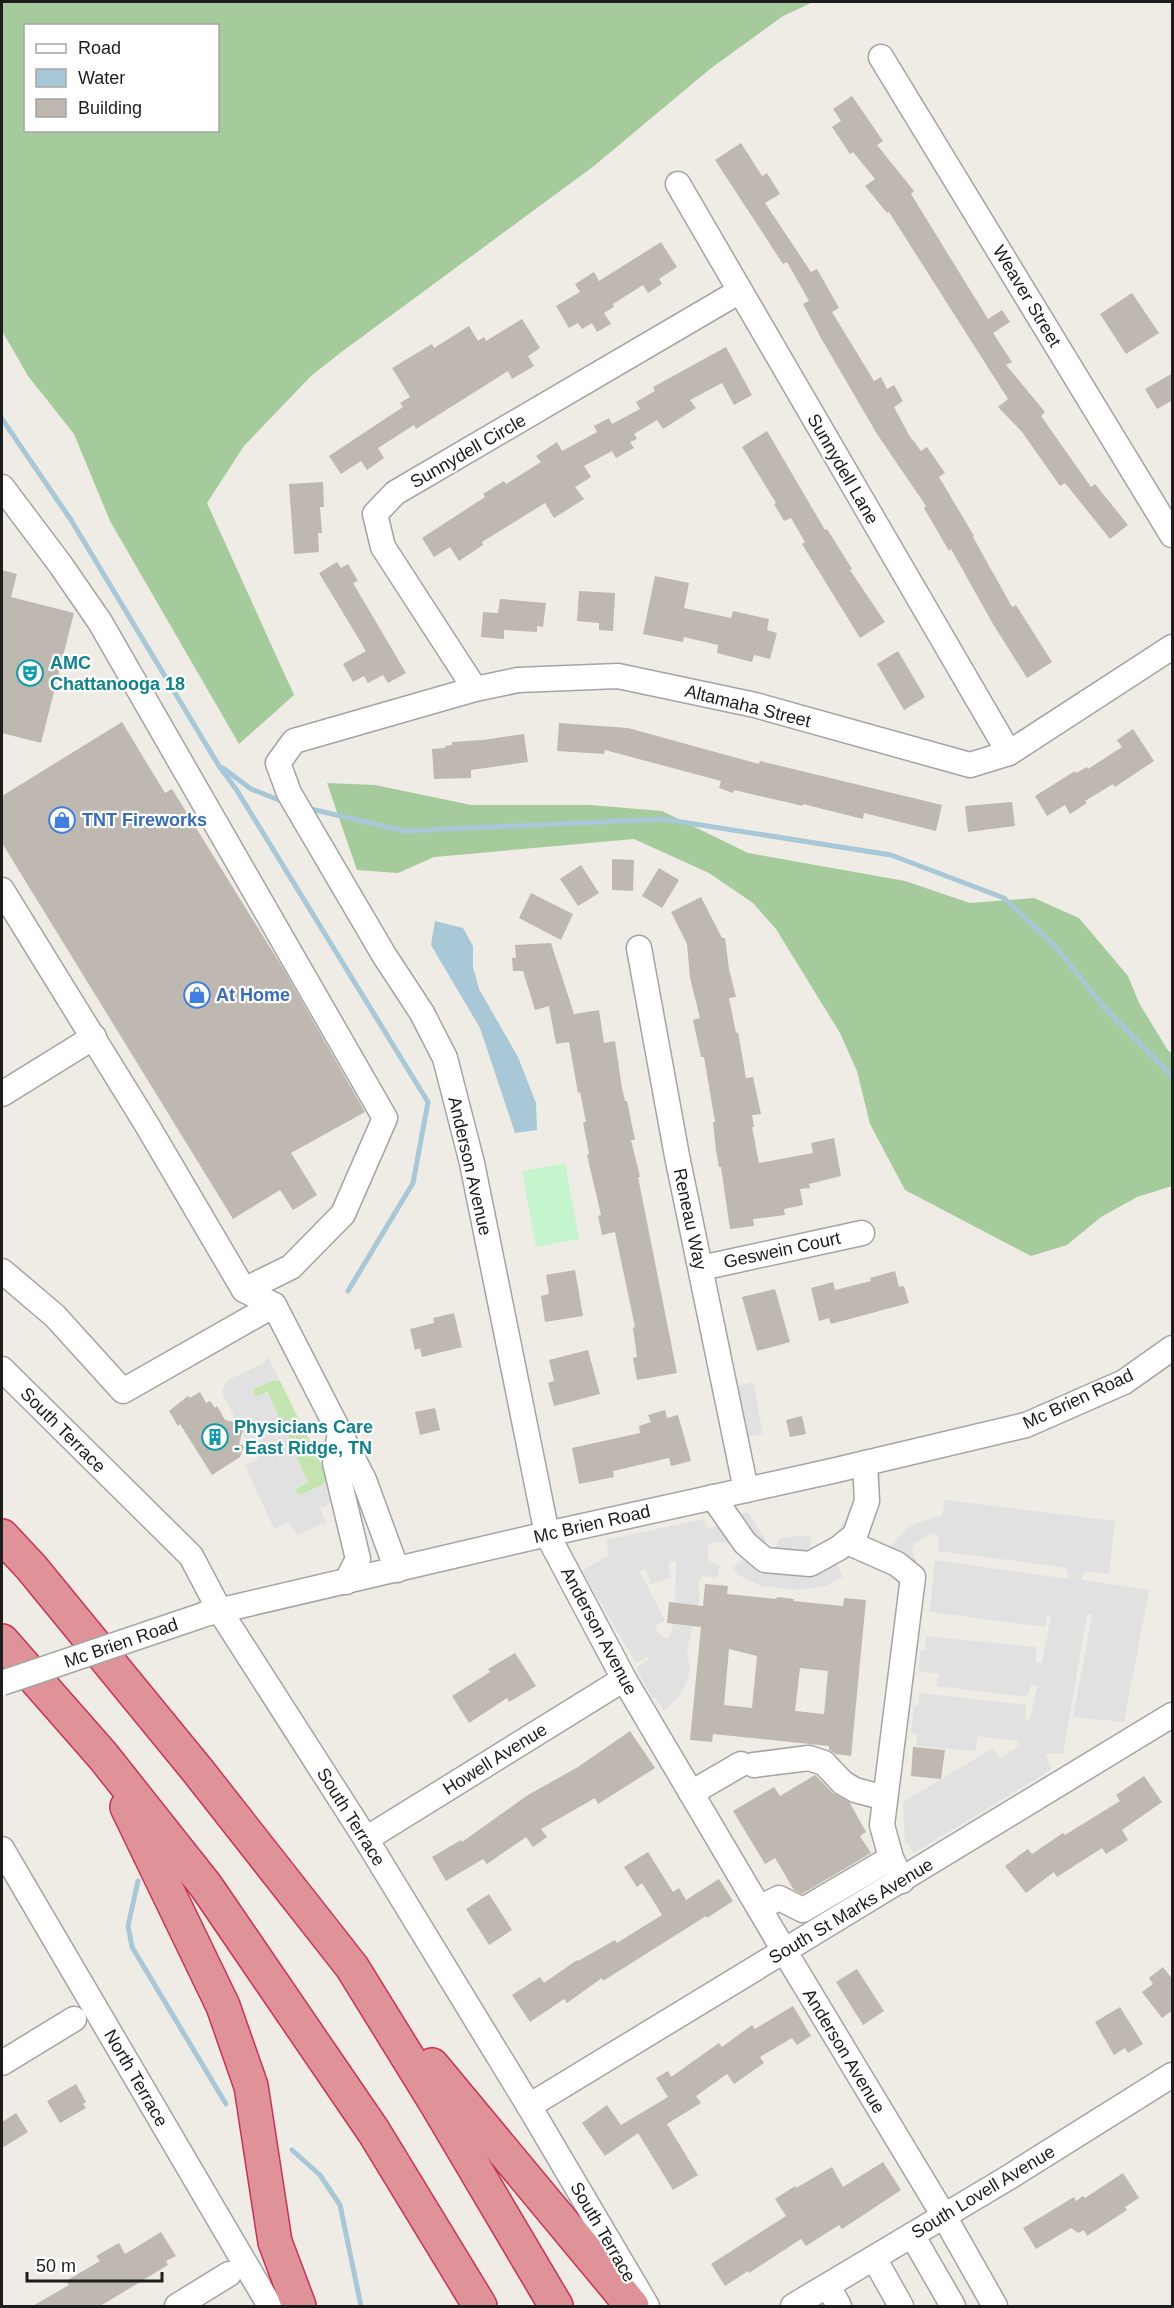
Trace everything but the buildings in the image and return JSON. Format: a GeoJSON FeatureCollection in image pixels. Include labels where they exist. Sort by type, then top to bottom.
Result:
{"type":"FeatureCollection","features":[{"type":"Feature","properties":{"kind":"highway"},"geometry":{"type":"LineString","coordinates":[[2,1536],[31,1568],[190,1762],[352,1967],[632,2307]]}},
{"type":"Feature","properties":{"kind":"highway"},"geometry":{"type":"LineString","coordinates":[[2,1641],[103,1756],[206,1886],[374,2132],[480,2307]]}},
{"type":"Feature","properties":{"kind":"highway"},"geometry":{"type":"LineString","coordinates":[[103,1756],[223,2006],[251,2086],[275,2242],[299,2307]]}},
{"type":"Feature","properties":{"kind":"highway"},"geometry":{"type":"LineString","coordinates":[[352,1967],[436,2103],[556,2307]]}},
{"type":"Feature","properties":{"kind":"street","name":"Weaver Street"},"geometry":{"type":"LineString","coordinates":[[881,57],[1173,535]]}},
{"type":"Feature","properties":{"kind":"street","name":"Sunnydell Lane"},"geometry":{"type":"LineString","coordinates":[[678,184],[1009,753]]}},
{"type":"Feature","properties":{"kind":"street","name":"Sunnydell Circle"},"geometry":{"type":"LineString","coordinates":[[475,689],[383,547],[375,514],[395,493],[740,291]]}},
{"type":"Feature","properties":{"kind":"street"},"geometry":{"type":"LineString","coordinates":[[2,487],[100,622],[385,1118],[344,1214],[291,1267],[244,1290]]}},
{"type":"Feature","properties":{"kind":"street","name":"Altamaha Street"},"geometry":{"type":"LineString","coordinates":[[294,741],[475,689],[518,681],[618,676],[755,705],[970,765],[1009,753],[1173,647]]}},
{"type":"Feature","properties":{"kind":"street","name":"Anderson Avenue"},"geometry":{"type":"LineString","coordinates":[[294,741],[278,763],[289,793],[384,955],[422,1013],[444,1058],[472,1163],[547,1534],[624,1679],[944,2216],[995,2307]]}},
{"type":"Feature","properties":{"kind":"street"},"geometry":{"type":"LineString","coordinates":[[2,890],[94,1037],[244,1290],[274,1305],[364,1480],[398,1570]]}},
{"type":"Feature","properties":{"kind":"street","name":"Reneau Way"},"geometry":{"type":"LineString","coordinates":[[639,948],[676,1156],[746,1490]]}},
{"type":"Feature","properties":{"kind":"street"},"geometry":{"type":"LineString","coordinates":[[2,1094],[94,1037]]}},
{"type":"Feature","properties":{"kind":"street","name":"Geswein Court"},"geometry":{"type":"LineString","coordinates":[[701,1268],[862,1233]]}},
{"type":"Feature","properties":{"kind":"street"},"geometry":{"type":"LineString","coordinates":[[2,1271],[54,1317],[123,1391],[274,1305]]}},
{"type":"Feature","properties":{"kind":"street","name":"Mc Brien Road"},"geometry":{"type":"LineString","coordinates":[[2,1683],[212,1613],[1026,1425],[1124,1382],[1173,1348]]}},
{"type":"Feature","properties":{"kind":"street","name":"South Terrace"},"geometry":{"type":"LineString","coordinates":[[2,1369],[191,1556],[212,1613],[366,1839],[529,2106],[647,2307]]}},
{"type":"Feature","properties":{"kind":"street"},"geometry":{"type":"LineString","coordinates":[[340,1432],[335,1463],[358,1559],[346,1582]]}},
{"type":"Feature","properties":{"kind":"street"},"geometry":{"type":"LineString","coordinates":[[713,1497],[745,1543],[765,1560],[810,1564],[855,1535],[867,1502],[864,1463]]}},
{"type":"Feature","properties":{"kind":"street"},"geometry":{"type":"LineString","coordinates":[[847,1542],[897,1564],[913,1577],[882,1825],[891,1858],[902,1881]]}},
{"type":"Feature","properties":{"kind":"street","name":"Howell Avenue"},"geometry":{"type":"LineString","coordinates":[[366,1839],[624,1679]]}},
{"type":"Feature","properties":{"kind":"street","name":"South St Marks Avenue"},"geometry":{"type":"LineString","coordinates":[[529,2106],[1173,1715]]}},
{"type":"Feature","properties":{"kind":"street"},"geometry":{"type":"LineString","coordinates":[[691,1793],[747,1765],[809,1758],[824,1763],[843,1783],[855,1790],[885,1798]]}},
{"type":"Feature","properties":{"kind":"street","name":"North Terrace"},"geometry":{"type":"LineString","coordinates":[[2,1849],[270,2307]]}},
{"type":"Feature","properties":{"kind":"street"},"geometry":{"type":"LineString","coordinates":[[759,1908],[779,1898],[803,1910],[891,1858]]}},
{"type":"Feature","properties":{"kind":"street"},"geometry":{"type":"LineString","coordinates":[[2,2063],[74,2019]]}},
{"type":"Feature","properties":{"kind":"street","name":"South Lovell Avenue"},"geometry":{"type":"LineString","coordinates":[[793,2307],[1173,2075]]}},
{"type":"Feature","properties":{"kind":"street"},"geometry":{"type":"LineString","coordinates":[[912,2235],[951,2303],[980,2281]]}},
{"type":"Feature","properties":{"kind":"street"},"geometry":{"type":"LineString","coordinates":[[874,2258],[901,2307]]}},
{"type":"Feature","properties":{"kind":"street"},"geometry":{"type":"LineString","coordinates":[[177,2307],[229,2274]]}},
{"type":"Feature","properties":{"kind":"street"},"geometry":{"type":"LineString","coordinates":[[828,2286],[839,2307]]}},
{"type":"Feature","properties":{"kind":"green space"},"geometry":{"type":"Polygon","coordinates":[[[2,2],[813,2],[783,16],[710,69],[594,166],[340,353],[311,376],[244,446],[207,503],[294,695],[239,744],[110,521],[74,434],[28,376],[2,331],[2,2]]]}},
{"type":"Feature","properties":{"kind":"green space"},"geometry":{"type":"Polygon","coordinates":[[[327,783],[375,785],[471,805],[590,805],[662,811],[748,853],[905,881],[970,903],[1034,898],[1079,918],[1128,976],[1139,1003],[1172,1054],[1172,1186],[1137,1197],[1101,1217],[1067,1245],[1031,1256],[905,1190],[870,1124],[857,1071],[840,1033],[776,929],[753,903],[709,873],[634,839],[434,857],[398,873],[357,870],[327,783]]]}},
{"type":"Feature","properties":{"kind":"green space"},"geometry":{"type":"Polygon","coordinates":[[[565,1163],[579,1239],[536,1247],[522,1171],[565,1163]]]}},
{"type":"Feature","properties":{"kind":"green space"},"geometry":{"type":"Polygon","coordinates":[[[274,1380],[280,1381],[327,1476],[323,1485],[300,1495],[297,1494],[296,1489],[308,1482],[267,1392],[253,1396],[254,1389],[274,1380]]]}},
{"type":"Feature","properties":{"kind":"shaded area"},"geometry":{"type":"Polygon","coordinates":[[[267,1355],[280,1381],[274,1380],[254,1389],[253,1394],[259,1396],[268,1392],[308,1482],[297,1487],[296,1491],[300,1495],[323,1485],[327,1476],[336,1504],[331,1503],[320,1508],[326,1522],[297,1535],[289,1522],[274,1529],[245,1465],[258,1459],[222,1391],[228,1380],[262,1364],[267,1355]]]}},
{"type":"Feature","properties":{"kind":"shaded area"},"geometry":{"type":"Polygon","coordinates":[[[753,1382],[763,1434],[747,1437],[737,1386],[753,1382]]]}},
{"type":"Feature","properties":{"kind":"shaded area"},"geometry":{"type":"Polygon","coordinates":[[[881,1474],[865,1539],[887,1546],[892,1545],[910,1525],[942,1515],[945,1500],[1115,1521],[1109,1574],[1087,1571],[1084,1572],[1082,1580],[1149,1590],[1124,1722],[1073,1717],[1092,1616],[1090,1613],[1087,1615],[1063,1754],[1045,1753],[1052,1769],[914,1853],[908,1844],[905,1845],[903,1802],[993,1748],[1000,1759],[1020,1745],[1017,1741],[978,1736],[975,1751],[916,1746],[917,1734],[911,1733],[914,1706],[918,1705],[920,1693],[1026,1705],[1026,1721],[1030,1719],[1037,1688],[1031,1685],[1027,1697],[936,1686],[939,1674],[918,1671],[921,1650],[925,1650],[926,1636],[1036,1647],[1036,1662],[1040,1663],[1051,1617],[1047,1616],[1045,1627],[930,1612],[935,1560],[1069,1579],[1067,1570],[1062,1567],[938,1551],[939,1536],[931,1533],[915,1543],[912,1549],[916,1562],[900,1578],[841,1552],[834,1560],[843,1577],[826,1586],[798,1590],[761,1586],[740,1576],[732,1568],[743,1559],[742,1551],[731,1543],[714,1542],[708,1546],[708,1560],[720,1566],[717,1578],[703,1576],[699,1581],[699,1601],[687,1652],[690,1668],[688,1679],[680,1695],[664,1711],[656,1698],[652,1698],[636,1668],[650,1659],[647,1657],[636,1663],[582,1571],[609,1555],[606,1540],[704,1519],[709,1529],[718,1524],[706,1514],[733,1506],[739,1513],[748,1513],[766,1540],[762,1545],[774,1551],[780,1538],[811,1535],[810,1545],[817,1549],[836,1536],[856,1499],[854,1480],[881,1474]],[[671,1561],[668,1565],[671,1578],[651,1584],[646,1570],[640,1572],[665,1620],[656,1625],[657,1632],[664,1638],[668,1638],[672,1631],[676,1562],[671,1561]]]}},
{"type":"Feature","properties":{"kind":"water"},"geometry":{"type":"Polygon","coordinates":[[[435,921],[463,928],[473,946],[473,967],[479,989],[518,1057],[536,1103],[537,1130],[515,1133],[480,1028],[431,945],[435,921]]]}},
{"type":"Feature","properties":{"kind":"waterway"},"geometry":{"type":"LineString","coordinates":[[2,419],[71,520],[219,766],[236,789],[428,1102],[413,1183],[348,1291]]}},
{"type":"Feature","properties":{"kind":"waterway"},"geometry":{"type":"LineString","coordinates":[[223,768],[251,789],[279,800]]}},
{"type":"Feature","properties":{"kind":"waterway"},"geometry":{"type":"LineString","coordinates":[[311,809],[404,831],[663,819],[891,855],[1004,898],[1055,946],[1103,1006],[1172,1076]]}},
{"type":"Feature","properties":{"kind":"waterway"},"geometry":{"type":"LineString","coordinates":[[138,1881],[128,1926],[132,1947],[226,2104]]}},
{"type":"Feature","properties":{"kind":"waterway"},"geometry":{"type":"LineString","coordinates":[[292,2150],[320,2175],[340,2205],[361,2306]]}},
{"type":"Feature","properties":{"kind":"place","name":"AMC Chattanooga 18"},"geometry":{"type":"Point","coordinates":[30,673]}},
{"type":"Feature","properties":{"kind":"place","name":"TNT Fireworks"},"geometry":{"type":"Point","coordinates":[62,820]}},
{"type":"Feature","properties":{"kind":"place","name":"At Home"},"geometry":{"type":"Point","coordinates":[197,995]}},
{"type":"Feature","properties":{"kind":"place","name":"Physicians Care - East Ridge, TN"},"geometry":{"type":"Point","coordinates":[215,1437]}}]}
